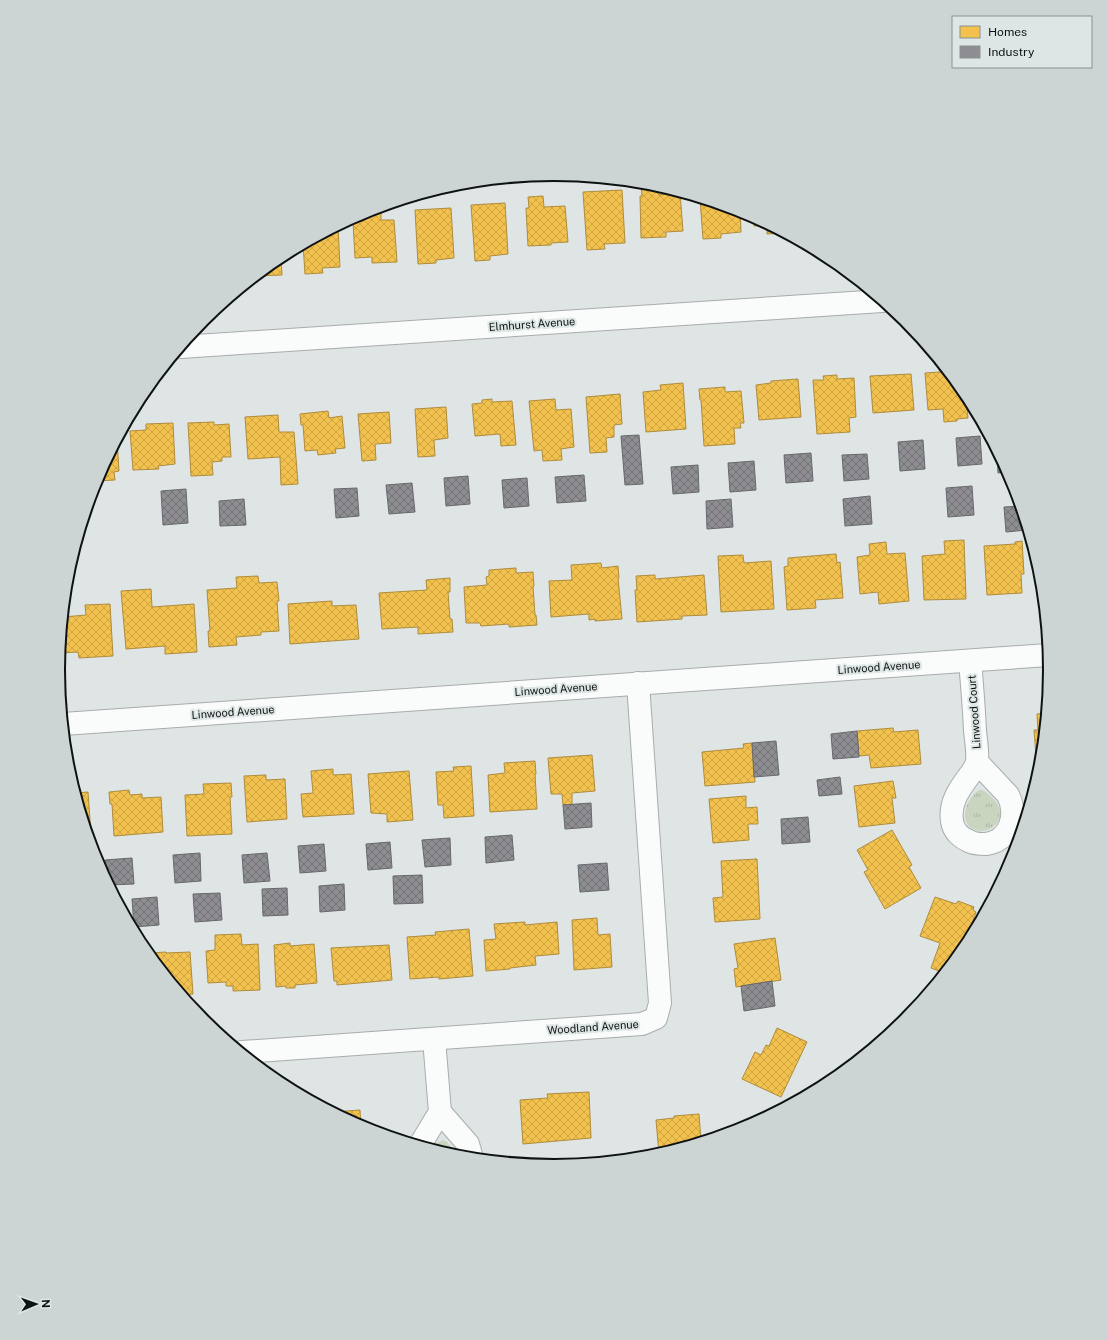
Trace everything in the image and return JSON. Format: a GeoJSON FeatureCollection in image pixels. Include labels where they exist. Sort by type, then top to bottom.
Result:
{"type":"FeatureCollection","features":[{"type":"Feature","properties":{"kind":"street","name":"Elmhurst Avenue"},"geometry":{"type":"LineString","coordinates":[[187,347],[875,301]]}},
{"type":"Feature","properties":{"kind":"street","name":"Linwood Avenue"},"geometry":{"type":"LineString","coordinates":[[68,724],[1043,655]]}},
{"type":"Feature","properties":{"kind":"street","name":"Linwood Court"},"geometry":{"type":"LineString","coordinates":[[970,661],[978,763]]}},
{"type":"Feature","properties":{"kind":"street","name":"Woodland Avenue"},"geometry":{"type":"LineString","coordinates":[[248,1052],[642,1024],[656,1018],[660,1003],[638,683]]}},
{"type":"Feature","properties":{"kind":"street"},"geometry":{"type":"LineString","coordinates":[[423,1141],[440,1112],[434,1039]]}},
{"type":"Feature","properties":{"kind":"street"},"geometry":{"type":"LineString","coordinates":[[440,1112],[468,1144],[470,1152]]}},
{"type":"Feature","properties":{"kind":"green space"},"geometry":{"type":"Polygon","coordinates":[[[979,790],[985,791],[993,798],[1000,810],[997,823],[990,829],[981,831],[970,827],[965,817],[967,805],[970,799],[979,790]]]}},
{"type":"Feature","properties":{"kind":"green space"},"geometry":{"type":"Polygon","coordinates":[[[443,1140],[447,1142],[452,1148],[436,1144],[443,1140]]]}},
{"type":"Feature","properties":{"kind":"building: Homes"},"geometry":{"type":"Polygon","coordinates":[[[641,189],[659,192],[659,195],[666,194],[680,198],[683,231],[666,232],[666,237],[641,238],[640,196],[642,196],[641,189]]]}},
{"type":"Feature","properties":{"kind":"building: Homes"},"geometry":{"type":"Polygon","coordinates":[[[622,190],[625,243],[604,244],[605,249],[587,250],[583,192],[622,190]]]}},
{"type":"Feature","properties":{"kind":"building: Homes"},"geometry":{"type":"Polygon","coordinates":[[[543,196],[544,207],[565,206],[568,242],[551,243],[551,245],[528,246],[526,208],[529,208],[528,197],[543,196]]]}},
{"type":"Feature","properties":{"kind":"building: Homes"},"geometry":{"type":"Polygon","coordinates":[[[505,203],[508,254],[490,256],[490,260],[475,261],[471,205],[505,203]]]}},
{"type":"Feature","properties":{"kind":"building: Homes"},"geometry":{"type":"Polygon","coordinates":[[[700,204],[740,218],[741,232],[721,234],[721,238],[703,239],[700,204]]]}},
{"type":"Feature","properties":{"kind":"building: Homes"},"geometry":{"type":"Polygon","coordinates":[[[451,208],[454,258],[436,260],[436,263],[418,264],[415,210],[451,208]]]}},
{"type":"Feature","properties":{"kind":"building: Homes"},"geometry":{"type":"Polygon","coordinates":[[[381,213],[381,220],[394,220],[397,262],[372,263],[372,257],[355,258],[353,224],[364,221],[364,219],[381,213]]]}},
{"type":"Feature","properties":{"kind":"building: Homes"},"geometry":{"type":"Polygon","coordinates":[[[767,230],[774,234],[767,234],[767,230]]]}},
{"type":"Feature","properties":{"kind":"building: Homes"},"geometry":{"type":"Polygon","coordinates":[[[338,231],[340,267],[322,268],[323,273],[305,274],[303,251],[338,231]]]}},
{"type":"Feature","properties":{"kind":"building: Homes"},"geometry":{"type":"Polygon","coordinates":[[[281,263],[282,275],[265,276],[281,263]]]}},
{"type":"Feature","properties":{"kind":"building: Homes"},"geometry":{"type":"Polygon","coordinates":[[[939,369],[961,398],[967,409],[968,418],[944,422],[943,409],[928,410],[925,373],[940,372],[939,369]]]}},
{"type":"Feature","properties":{"kind":"building: Homes"},"geometry":{"type":"Polygon","coordinates":[[[911,374],[914,410],[873,413],[870,376],[911,374]]]}},
{"type":"Feature","properties":{"kind":"building: Homes"},"geometry":{"type":"Polygon","coordinates":[[[837,375],[837,379],[854,378],[856,417],[849,418],[850,432],[817,434],[813,380],[824,380],[823,376],[837,375]]]}},
{"type":"Feature","properties":{"kind":"building: Homes"},"geometry":{"type":"Polygon","coordinates":[[[798,379],[801,417],[759,420],[756,385],[771,383],[771,381],[798,379]]]}},
{"type":"Feature","properties":{"kind":"building: Homes"},"geometry":{"type":"Polygon","coordinates":[[[683,383],[686,429],[646,432],[643,392],[661,390],[660,385],[683,383]]]}},
{"type":"Feature","properties":{"kind":"building: Homes"},"geometry":{"type":"Polygon","coordinates":[[[725,387],[725,392],[741,391],[744,423],[740,423],[741,428],[734,428],[735,444],[704,446],[699,389],[725,387]]]}},
{"type":"Feature","properties":{"kind":"building: Homes"},"geometry":{"type":"Polygon","coordinates":[[[620,394],[622,424],[614,425],[614,437],[606,438],[607,452],[590,453],[586,397],[620,394]]]}},
{"type":"Feature","properties":{"kind":"building: Homes"},"geometry":{"type":"Polygon","coordinates":[[[492,399],[492,402],[512,401],[516,445],[501,446],[500,434],[475,436],[472,404],[482,403],[482,400],[492,399]]]}},
{"type":"Feature","properties":{"kind":"building: Homes"},"geometry":{"type":"Polygon","coordinates":[[[555,399],[556,410],[571,409],[574,447],[561,449],[562,460],[543,461],[542,450],[534,451],[529,401],[555,399]]]}},
{"type":"Feature","properties":{"kind":"building: Homes"},"geometry":{"type":"Polygon","coordinates":[[[446,407],[448,438],[434,440],[435,456],[418,457],[415,409],[446,407]]]}},
{"type":"Feature","properties":{"kind":"building: Homes"},"geometry":{"type":"Polygon","coordinates":[[[328,411],[329,418],[342,416],[345,448],[335,449],[336,453],[318,455],[317,450],[305,451],[303,425],[301,425],[300,414],[328,411]]]}},
{"type":"Feature","properties":{"kind":"building: Homes"},"geometry":{"type":"Polygon","coordinates":[[[389,412],[391,443],[375,444],[376,460],[362,461],[358,414],[389,412]]]}},
{"type":"Feature","properties":{"kind":"building: Homes"},"geometry":{"type":"Polygon","coordinates":[[[278,415],[279,432],[294,432],[298,484],[281,485],[280,457],[248,459],[245,417],[278,415]]]}},
{"type":"Feature","properties":{"kind":"building: Homes"},"geometry":{"type":"Polygon","coordinates":[[[214,422],[214,425],[229,424],[231,457],[222,457],[222,461],[212,462],[213,475],[191,476],[188,423],[214,422]]]}},
{"type":"Feature","properties":{"kind":"building: Homes"},"geometry":{"type":"Polygon","coordinates":[[[173,423],[175,464],[158,466],[159,469],[133,470],[130,431],[146,430],[146,424],[173,423]]]}},
{"type":"Feature","properties":{"kind":"building: Homes"},"geometry":{"type":"Polygon","coordinates":[[[118,449],[119,471],[114,472],[115,480],[103,481],[118,449]]]}},
{"type":"Feature","properties":{"kind":"building: Homes"},"geometry":{"type":"Polygon","coordinates":[[[964,540],[966,599],[924,600],[922,556],[945,554],[944,541],[964,540]]]}},
{"type":"Feature","properties":{"kind":"building: Homes"},"geometry":{"type":"Polygon","coordinates":[[[1022,541],[1024,574],[1021,574],[1022,593],[987,595],[984,546],[1015,544],[1015,542],[1022,541]]]}},
{"type":"Feature","properties":{"kind":"building: Homes"},"geometry":{"type":"Polygon","coordinates":[[[886,542],[887,554],[905,553],[909,601],[879,604],[878,592],[860,594],[857,557],[870,555],[869,544],[886,542]]]}},
{"type":"Feature","properties":{"kind":"building: Homes"},"geometry":{"type":"Polygon","coordinates":[[[836,554],[837,563],[840,562],[843,598],[815,600],[816,608],[787,610],[784,567],[788,566],[788,558],[836,554]]]}},
{"type":"Feature","properties":{"kind":"building: Homes"},"geometry":{"type":"Polygon","coordinates":[[[743,555],[744,563],[771,561],[774,609],[721,612],[718,556],[743,555]]]}},
{"type":"Feature","properties":{"kind":"building: Homes"},"geometry":{"type":"Polygon","coordinates":[[[601,563],[602,568],[618,566],[622,619],[595,621],[595,619],[589,620],[589,614],[551,617],[549,581],[572,580],[571,565],[601,563]]]}},
{"type":"Feature","properties":{"kind":"building: Homes"},"geometry":{"type":"Polygon","coordinates":[[[516,568],[516,573],[533,572],[535,615],[537,625],[509,627],[509,624],[481,626],[480,623],[466,623],[464,587],[487,585],[486,577],[489,576],[489,570],[516,568]]]}},
{"type":"Feature","properties":{"kind":"building: Homes"},"geometry":{"type":"Polygon","coordinates":[[[655,575],[655,579],[704,575],[707,615],[682,616],[682,619],[637,622],[635,590],[637,590],[636,576],[655,575]]]}},
{"type":"Feature","properties":{"kind":"building: Homes"},"geometry":{"type":"Polygon","coordinates":[[[258,576],[259,583],[277,582],[279,601],[277,601],[279,631],[261,632],[261,635],[236,637],[237,645],[209,647],[208,631],[210,631],[207,590],[237,588],[236,577],[258,576]]]}},
{"type":"Feature","properties":{"kind":"building: Homes"},"geometry":{"type":"Polygon","coordinates":[[[450,578],[450,592],[448,592],[450,619],[452,619],[453,632],[418,634],[418,627],[382,629],[379,593],[427,590],[426,580],[450,578]]]}},
{"type":"Feature","properties":{"kind":"building: Homes"},"geometry":{"type":"Polygon","coordinates":[[[151,589],[152,607],[194,604],[197,652],[165,654],[165,646],[126,649],[121,591],[151,589]]]}},
{"type":"Feature","properties":{"kind":"building: Homes"},"geometry":{"type":"Polygon","coordinates":[[[332,601],[332,606],[356,605],[359,639],[290,644],[288,604],[332,601]]]}},
{"type":"Feature","properties":{"kind":"building: Homes"},"geometry":{"type":"Polygon","coordinates":[[[110,604],[113,656],[79,658],[78,652],[66,653],[68,617],[86,615],[85,605],[110,604]]]}},
{"type":"Feature","properties":{"kind":"building: Homes"},"geometry":{"type":"Polygon","coordinates":[[[1037,714],[1041,714],[1036,754],[1034,730],[1038,730],[1037,714]]]}},
{"type":"Feature","properties":{"kind":"building: Homes"},"geometry":{"type":"Polygon","coordinates":[[[893,728],[894,732],[918,730],[921,764],[871,768],[869,755],[859,756],[857,731],[893,728]]]}},
{"type":"Feature","properties":{"kind":"building: Homes"},"geometry":{"type":"Polygon","coordinates":[[[752,743],[755,782],[705,786],[702,752],[744,748],[743,744],[752,743]]]}},
{"type":"Feature","properties":{"kind":"building: Homes"},"geometry":{"type":"Polygon","coordinates":[[[592,755],[595,791],[572,793],[572,805],[563,805],[562,794],[551,794],[548,758],[592,755]]]}},
{"type":"Feature","properties":{"kind":"building: Homes"},"geometry":{"type":"Polygon","coordinates":[[[535,761],[537,809],[490,812],[488,775],[505,773],[504,763],[535,761]]]}},
{"type":"Feature","properties":{"kind":"building: Homes"},"geometry":{"type":"Polygon","coordinates":[[[471,766],[474,816],[444,818],[443,805],[438,805],[436,772],[454,771],[453,767],[471,766]]]}},
{"type":"Feature","properties":{"kind":"building: Homes"},"geometry":{"type":"Polygon","coordinates":[[[333,769],[333,775],[351,774],[354,814],[303,817],[301,794],[313,793],[311,771],[333,769]]]}},
{"type":"Feature","properties":{"kind":"building: Homes"},"geometry":{"type":"Polygon","coordinates":[[[409,771],[413,820],[387,822],[387,814],[371,813],[368,774],[409,771]]]}},
{"type":"Feature","properties":{"kind":"building: Homes"},"geometry":{"type":"Polygon","coordinates":[[[266,775],[266,780],[285,779],[287,819],[247,822],[244,776],[266,775]]]}},
{"type":"Feature","properties":{"kind":"building: Homes"},"geometry":{"type":"Polygon","coordinates":[[[893,781],[896,798],[892,798],[895,823],[859,827],[854,786],[893,781]]]}},
{"type":"Feature","properties":{"kind":"building: Homes"},"geometry":{"type":"Polygon","coordinates":[[[231,783],[232,797],[230,797],[232,834],[187,836],[185,795],[204,794],[203,784],[231,783]]]}},
{"type":"Feature","properties":{"kind":"building: Homes"},"geometry":{"type":"Polygon","coordinates":[[[129,790],[130,795],[142,794],[142,798],[161,797],[163,832],[114,836],[112,804],[110,804],[109,792],[129,790]]]}},
{"type":"Feature","properties":{"kind":"building: Homes"},"geometry":{"type":"Polygon","coordinates":[[[88,792],[90,825],[82,797],[81,793],[88,792]]]}},
{"type":"Feature","properties":{"kind":"building: Homes"},"geometry":{"type":"Polygon","coordinates":[[[746,796],[746,808],[757,807],[758,824],[748,824],[749,840],[713,843],[709,799],[746,796]]]}},
{"type":"Feature","properties":{"kind":"building: Homes"},"geometry":{"type":"Polygon","coordinates":[[[892,830],[912,865],[909,867],[921,888],[885,909],[864,872],[868,870],[857,850],[892,830]]]}},
{"type":"Feature","properties":{"kind":"building: Homes"},"geometry":{"type":"Polygon","coordinates":[[[757,859],[760,919],[715,922],[713,898],[723,897],[721,861],[757,859]]]}},
{"type":"Feature","properties":{"kind":"building: Homes"},"geometry":{"type":"Polygon","coordinates":[[[935,897],[956,904],[958,901],[974,907],[973,910],[976,912],[972,924],[961,942],[939,971],[931,968],[940,943],[920,936],[935,897]]]}},
{"type":"Feature","properties":{"kind":"building: Homes"},"geometry":{"type":"Polygon","coordinates":[[[597,918],[598,935],[610,934],[612,967],[574,970],[572,920],[597,918]]]}},
{"type":"Feature","properties":{"kind":"building: Homes"},"geometry":{"type":"Polygon","coordinates":[[[525,922],[525,925],[557,922],[559,954],[535,956],[536,965],[486,971],[484,940],[496,939],[494,924],[525,922]]]}},
{"type":"Feature","properties":{"kind":"building: Homes"},"geometry":{"type":"Polygon","coordinates":[[[469,929],[473,976],[439,979],[439,977],[410,979],[407,937],[436,935],[435,932],[469,929]]]}},
{"type":"Feature","properties":{"kind":"building: Homes"},"geometry":{"type":"Polygon","coordinates":[[[241,934],[242,945],[258,944],[260,990],[233,991],[233,986],[226,986],[226,982],[208,983],[206,951],[215,950],[215,935],[241,934]]]}},
{"type":"Feature","properties":{"kind":"building: Homes"},"geometry":{"type":"Polygon","coordinates":[[[775,938],[781,980],[736,987],[734,969],[738,968],[734,944],[775,938]]]}},
{"type":"Feature","properties":{"kind":"building: Homes"},"geometry":{"type":"Polygon","coordinates":[[[290,943],[290,946],[314,944],[317,983],[295,985],[295,988],[286,988],[286,986],[276,987],[274,945],[290,943]]]}},
{"type":"Feature","properties":{"kind":"building: Homes"},"geometry":{"type":"Polygon","coordinates":[[[389,945],[392,980],[337,985],[337,981],[334,981],[331,948],[389,945]]]}},
{"type":"Feature","properties":{"kind":"building: Homes"},"geometry":{"type":"Polygon","coordinates":[[[190,952],[193,994],[188,994],[155,953],[190,952]]]}},
{"type":"Feature","properties":{"kind":"building: Homes"},"geometry":{"type":"Polygon","coordinates":[[[777,1028],[807,1042],[781,1097],[742,1079],[755,1052],[761,1055],[766,1045],[769,1046],[777,1028]]]}},
{"type":"Feature","properties":{"kind":"building: Homes"},"geometry":{"type":"Polygon","coordinates":[[[589,1092],[591,1138],[523,1144],[520,1100],[548,1098],[547,1094],[589,1092]]]}},
{"type":"Feature","properties":{"kind":"building: Homes"},"geometry":{"type":"Polygon","coordinates":[[[360,1110],[361,1119],[343,1111],[360,1110]]]}},
{"type":"Feature","properties":{"kind":"building: Homes"},"geometry":{"type":"Polygon","coordinates":[[[699,1114],[701,1136],[658,1148],[656,1120],[674,1118],[674,1116],[699,1114]]]}},
{"type":"Feature","properties":{"kind":"building: Industry"},"geometry":{"type":"Polygon","coordinates":[[[639,435],[643,484],[625,485],[621,436],[639,435]]]}},
{"type":"Feature","properties":{"kind":"building: Industry"},"geometry":{"type":"Polygon","coordinates":[[[980,436],[982,464],[958,466],[956,438],[980,436]]]}},
{"type":"Feature","properties":{"kind":"building: Industry"},"geometry":{"type":"Polygon","coordinates":[[[923,440],[925,469],[900,471],[898,442],[923,440]]]}},
{"type":"Feature","properties":{"kind":"building: Industry"},"geometry":{"type":"Polygon","coordinates":[[[811,453],[813,481],[786,483],[784,455],[811,453]]]}},
{"type":"Feature","properties":{"kind":"building: Industry"},"geometry":{"type":"Polygon","coordinates":[[[867,454],[869,479],[844,481],[842,455],[867,454]]]}},
{"type":"Feature","properties":{"kind":"building: Industry"},"geometry":{"type":"Polygon","coordinates":[[[754,461],[756,490],[730,492],[728,463],[754,461]]]}},
{"type":"Feature","properties":{"kind":"building: Industry"},"geometry":{"type":"Polygon","coordinates":[[[998,464],[1001,473],[998,473],[998,464]]]}},
{"type":"Feature","properties":{"kind":"building: Industry"},"geometry":{"type":"Polygon","coordinates":[[[698,465],[699,492],[673,494],[671,467],[698,465]]]}},
{"type":"Feature","properties":{"kind":"building: Industry"},"geometry":{"type":"Polygon","coordinates":[[[584,475],[586,501],[557,503],[555,477],[584,475]]]}},
{"type":"Feature","properties":{"kind":"building: Industry"},"geometry":{"type":"Polygon","coordinates":[[[468,476],[470,504],[446,506],[444,478],[468,476]]]}},
{"type":"Feature","properties":{"kind":"building: Industry"},"geometry":{"type":"Polygon","coordinates":[[[527,478],[529,506],[504,508],[502,480],[527,478]]]}},
{"type":"Feature","properties":{"kind":"building: Industry"},"geometry":{"type":"Polygon","coordinates":[[[412,483],[415,512],[389,514],[386,485],[412,483]]]}},
{"type":"Feature","properties":{"kind":"building: Industry"},"geometry":{"type":"Polygon","coordinates":[[[972,486],[974,515],[948,517],[946,488],[972,486]]]}},
{"type":"Feature","properties":{"kind":"building: Industry"},"geometry":{"type":"Polygon","coordinates":[[[357,488],[359,516],[336,518],[334,489],[357,488]]]}},
{"type":"Feature","properties":{"kind":"building: Industry"},"geometry":{"type":"Polygon","coordinates":[[[186,489],[188,523],[163,525],[161,491],[186,489]]]}},
{"type":"Feature","properties":{"kind":"building: Industry"},"geometry":{"type":"Polygon","coordinates":[[[870,496],[872,524],[845,526],[843,499],[870,496]]]}},
{"type":"Feature","properties":{"kind":"building: Industry"},"geometry":{"type":"Polygon","coordinates":[[[244,499],[246,525],[220,526],[219,501],[244,499]]]}},
{"type":"Feature","properties":{"kind":"building: Industry"},"geometry":{"type":"Polygon","coordinates":[[[731,499],[733,527],[707,529],[706,501],[731,499]]]}},
{"type":"Feature","properties":{"kind":"building: Industry"},"geometry":{"type":"Polygon","coordinates":[[[1015,506],[1022,530],[1006,532],[1004,507],[1015,506]]]}},
{"type":"Feature","properties":{"kind":"building: Industry"},"geometry":{"type":"Polygon","coordinates":[[[857,731],[859,757],[833,759],[831,734],[857,731]]]}},
{"type":"Feature","properties":{"kind":"building: Industry"},"geometry":{"type":"Polygon","coordinates":[[[776,741],[779,775],[754,777],[752,743],[776,741]]]}},
{"type":"Feature","properties":{"kind":"building: Industry"},"geometry":{"type":"Polygon","coordinates":[[[840,777],[842,794],[819,796],[817,780],[840,777]]]}},
{"type":"Feature","properties":{"kind":"building: Industry"},"geometry":{"type":"Polygon","coordinates":[[[591,803],[592,827],[565,829],[563,805],[591,803]]]}},
{"type":"Feature","properties":{"kind":"building: Industry"},"geometry":{"type":"Polygon","coordinates":[[[808,817],[810,842],[782,844],[781,819],[808,817]]]}},
{"type":"Feature","properties":{"kind":"building: Industry"},"geometry":{"type":"Polygon","coordinates":[[[512,835],[514,860],[486,863],[485,837],[512,835]]]}},
{"type":"Feature","properties":{"kind":"building: Industry"},"geometry":{"type":"Polygon","coordinates":[[[450,838],[451,865],[425,867],[422,840],[450,838]]]}},
{"type":"Feature","properties":{"kind":"building: Industry"},"geometry":{"type":"Polygon","coordinates":[[[390,842],[392,868],[368,870],[366,844],[390,842]]]}},
{"type":"Feature","properties":{"kind":"building: Industry"},"geometry":{"type":"Polygon","coordinates":[[[324,844],[326,871],[300,873],[298,846],[324,844]]]}},
{"type":"Feature","properties":{"kind":"building: Industry"},"geometry":{"type":"Polygon","coordinates":[[[200,853],[201,881],[175,883],[173,855],[200,853]]]}},
{"type":"Feature","properties":{"kind":"building: Industry"},"geometry":{"type":"Polygon","coordinates":[[[267,853],[270,881],[244,883],[242,855],[267,853]]]}},
{"type":"Feature","properties":{"kind":"building: Industry"},"geometry":{"type":"Polygon","coordinates":[[[132,858],[134,884],[114,885],[105,865],[105,860],[132,858]]]}},
{"type":"Feature","properties":{"kind":"building: Industry"},"geometry":{"type":"Polygon","coordinates":[[[607,863],[609,890],[580,892],[578,865],[607,863]]]}},
{"type":"Feature","properties":{"kind":"building: Industry"},"geometry":{"type":"Polygon","coordinates":[[[422,875],[423,903],[394,904],[393,876],[422,875]]]}},
{"type":"Feature","properties":{"kind":"building: Industry"},"geometry":{"type":"Polygon","coordinates":[[[344,884],[345,910],[320,912],[319,886],[344,884]]]}},
{"type":"Feature","properties":{"kind":"building: Industry"},"geometry":{"type":"Polygon","coordinates":[[[287,888],[288,915],[263,916],[262,889],[287,888]]]}},
{"type":"Feature","properties":{"kind":"building: Industry"},"geometry":{"type":"Polygon","coordinates":[[[220,893],[222,920],[195,922],[193,894],[220,893]]]}},
{"type":"Feature","properties":{"kind":"building: Industry"},"geometry":{"type":"Polygon","coordinates":[[[157,897],[159,925],[138,927],[133,918],[132,899],[157,897]]]}},
{"type":"Feature","properties":{"kind":"building: Industry"},"geometry":{"type":"Polygon","coordinates":[[[772,981],[775,1006],[744,1011],[741,986],[772,981]]]}}]}
